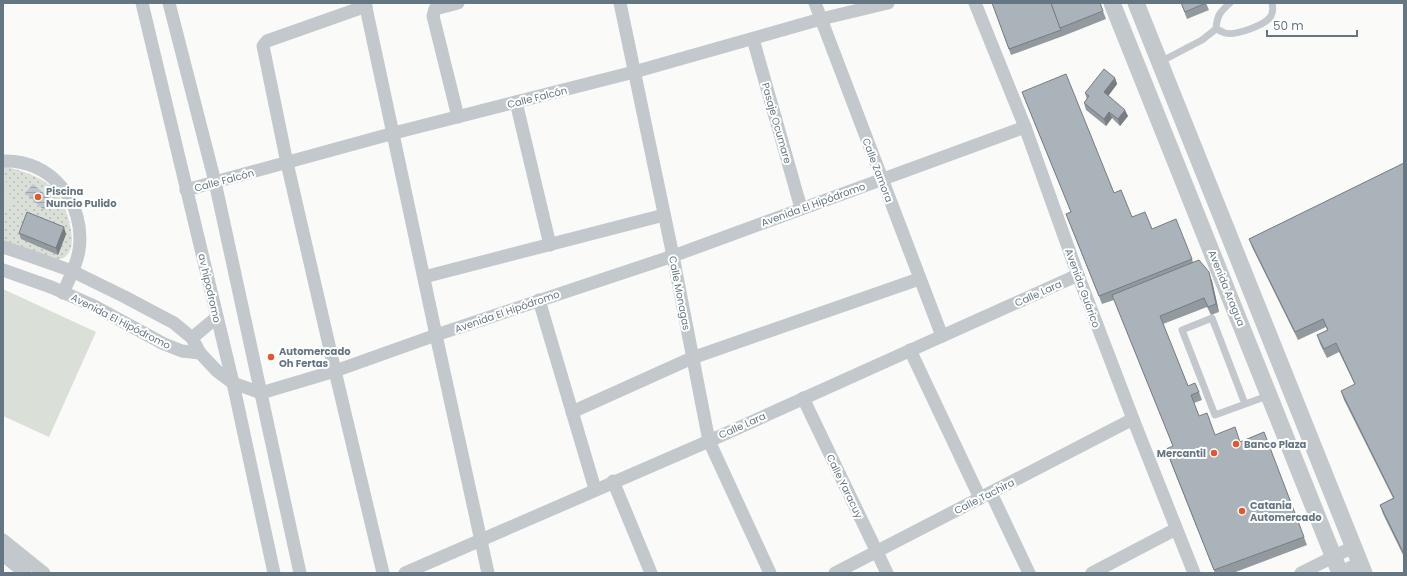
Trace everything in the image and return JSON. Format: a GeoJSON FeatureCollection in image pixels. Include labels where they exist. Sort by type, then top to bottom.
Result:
{"type":"FeatureCollection","features":[{"type":"Feature","properties":{"kind":"street","name":"av hipodromo"},"geometry":{"type":"LineString","coordinates":[[142,3],[217,317],[274,573]]}},
{"type":"Feature","properties":{"kind":"street"},"geometry":{"type":"LineString","coordinates":[[169,3],[215,182],[300,573]]}},
{"type":"Feature","properties":{"kind":"street"},"geometry":{"type":"LineString","coordinates":[[458,3],[435,9],[433,16],[458,117]]}},
{"type":"Feature","properties":{"kind":"street","name":"Calle Monagas"},"geometry":{"type":"LineString","coordinates":[[620,3],[673,256],[709,441],[770,573]]}},
{"type":"Feature","properties":{"kind":"street","name":"Calle Zamora"},"geometry":{"type":"LineString","coordinates":[[815,3],[942,336]]}},
{"type":"Feature","properties":{"kind":"street","name":"Calle Falcón"},"geometry":{"type":"LineString","coordinates":[[186,190],[394,133],[634,72],[821,19],[888,3]]}},
{"type":"Feature","properties":{"kind":"street","name":"Avenida Guárico"},"geometry":{"type":"LineString","coordinates":[[975,3],[1025,126],[1078,275],[1194,573]]}},
{"type":"Feature","properties":{"kind":"street","name":"Avenida Aragua"},"geometry":{"type":"LineString","coordinates":[[1112,3],[1340,573]]}},
{"type":"Feature","properties":{"kind":"street","name":"Avenida Aragua"},"geometry":{"type":"LineString","coordinates":[[1136,3],[1359,561]]}},
{"type":"Feature","properties":{"kind":"street"},"geometry":{"type":"LineString","coordinates":[[383,573],[287,163],[263,46],[267,41],[366,5],[488,573]]}},
{"type":"Feature","properties":{"kind":"street","name":"Pasaje Ocumare"},"geometry":{"type":"LineString","coordinates":[[754,39],[802,208]]}},
{"type":"Feature","properties":{"kind":"street"},"geometry":{"type":"LineString","coordinates":[[516,102],[550,245]]}},
{"type":"Feature","properties":{"kind":"street","name":"Avenida El Hipódromo"},"geometry":{"type":"LineString","coordinates":[[261,393],[335,371],[436,335],[673,256],[1025,126]]}},
{"type":"Feature","properties":{"kind":"street"},"geometry":{"type":"LineString","coordinates":[[3,161],[19,161],[40,169],[58,182],[68,195],[76,210],[80,238],[78,257],[63,292]]}},
{"type":"Feature","properties":{"kind":"street"},"geometry":{"type":"LineString","coordinates":[[424,277],[664,215]]}},
{"type":"Feature","properties":{"kind":"street"},"geometry":{"type":"LineString","coordinates":[[3,247],[72,272],[125,297],[174,323],[192,338],[200,353],[217,371],[232,383],[261,393]]}},
{"type":"Feature","properties":{"kind":"street","name":"Avenida El Hipódromo"},"geometry":{"type":"LineString","coordinates":[[3,270],[63,292],[94,306],[164,344],[182,351],[200,353]]}},
{"type":"Feature","properties":{"kind":"street","name":"Calle Lara"},"geometry":{"type":"LineString","coordinates":[[405,573],[613,481],[709,441],[1078,275]]}},
{"type":"Feature","properties":{"kind":"street"},"geometry":{"type":"LineString","coordinates":[[572,412],[692,358],[919,278]]}},
{"type":"Feature","properties":{"kind":"street"},"geometry":{"type":"LineString","coordinates":[[539,300],[595,489]]}},
{"type":"Feature","properties":{"kind":"street"},"geometry":{"type":"LineString","coordinates":[[192,338],[217,317]]}},
{"type":"Feature","properties":{"kind":"street"},"geometry":{"type":"LineString","coordinates":[[910,350],[986,496],[1029,573]]}},
{"type":"Feature","properties":{"kind":"street","name":"Calle Yaracuy"},"geometry":{"type":"LineString","coordinates":[[803,398],[876,552],[888,573]]}},
{"type":"Feature","properties":{"kind":"street","name":"Calle Tachira"},"geometry":{"type":"LineString","coordinates":[[835,573],[1133,419]]}},
{"type":"Feature","properties":{"kind":"street"},"geometry":{"type":"LineString","coordinates":[[613,481],[651,573]]}},
{"type":"Feature","properties":{"kind":"street"},"geometry":{"type":"LineString","coordinates":[[1092,573],[1176,529]]}},
{"type":"Feature","properties":{"kind":"street"},"geometry":{"type":"LineString","coordinates":[[3,540],[44,573]]}},
{"type":"Feature","properties":{"kind":"street"},"geometry":{"type":"LineString","coordinates":[[3,556],[25,573]]}},
{"type":"Feature","properties":{"kind":"street"},"geometry":{"type":"LineString","coordinates":[[1300,573],[1333,557],[1359,561]]}},
{"type":"Feature","properties":{"kind":"street"},"geometry":{"type":"LineString","coordinates":[[1340,573],[1359,561]]}},
{"type":"Feature","properties":{"kind":"lane"},"geometry":{"type":"LineString","coordinates":[[1216,29],[1216,21],[1220,12],[1230,3]]}},
{"type":"Feature","properties":{"kind":"lane"},"geometry":{"type":"LineString","coordinates":[[1216,29],[1226,33],[1234,32],[1246,30],[1263,23],[1271,16],[1272,3]]}},
{"type":"Feature","properties":{"kind":"lane"},"geometry":{"type":"LineString","coordinates":[[1160,62],[1202,40],[1216,29]]}},
{"type":"Feature","properties":{"kind":"lane"},"geometry":{"type":"LineString","coordinates":[[1245,404],[1212,318],[1182,330],[1215,414],[1245,404],[1270,395]]}},
{"type":"Feature","properties":{"kind":"shaded area"},"geometry":{"type":"Polygon","coordinates":[[[3,166],[34,176],[46,182],[56,191],[65,209],[71,231],[72,241],[70,250],[65,257],[58,260],[3,241],[3,166]]]}},
{"type":"Feature","properties":{"kind":"shaded area"},"geometry":{"type":"Polygon","coordinates":[[[3,171],[13,206],[3,208],[3,171]]]}},
{"type":"Feature","properties":{"kind":"shaded area","name":"Piscina Nuncio Pulido"},"geometry":{"type":"Polygon","coordinates":[[[33,184],[52,200],[44,210],[25,193],[33,184]]]}},
{"type":"Feature","properties":{"kind":"shaded area"},"geometry":{"type":"Polygon","coordinates":[[[3,289],[96,332],[49,437],[3,416],[3,289]]]}},
{"type":"Feature","properties":{"kind":"building"},"geometry":{"type":"Polygon","coordinates":[[[992,3],[1051,3],[1061,30],[1009,49],[992,3]]]}},
{"type":"Feature","properties":{"kind":"building"},"geometry":{"type":"Polygon","coordinates":[[[1051,3],[1100,3],[1103,11],[1060,28],[1051,3]]]}},
{"type":"Feature","properties":{"kind":"building"},"geometry":{"type":"Polygon","coordinates":[[[1181,3],[1206,3],[1185,12],[1181,3]]]}},
{"type":"Feature","properties":{"kind":"building"},"geometry":{"type":"Polygon","coordinates":[[[1104,69],[1115,78],[1104,92],[1125,110],[1118,119],[1109,112],[1104,119],[1084,103],[1089,96],[1085,93],[1104,69]]]}},
{"type":"Feature","properties":{"kind":"building"},"geometry":{"type":"Polygon","coordinates":[[[1066,74],[1114,193],[1121,190],[1132,217],[1145,212],[1152,229],[1176,219],[1192,259],[1099,296],[1066,214],[1071,212],[1022,92],[1066,74]]]}},
{"type":"Feature","properties":{"kind":"building"},"geometry":{"type":"Polygon","coordinates":[[[1404,163],[1404,554],[1380,505],[1394,498],[1341,391],[1355,384],[1336,343],[1324,349],[1317,335],[1328,330],[1323,319],[1295,332],[1249,239],[1404,163]]]}},
{"type":"Feature","properties":{"kind":"building"},"geometry":{"type":"Polygon","coordinates":[[[27,212],[64,227],[56,248],[19,233],[27,212]]]}},
{"type":"Feature","properties":{"kind":"building"},"geometry":{"type":"Polygon","coordinates":[[[1199,260],[1209,272],[1216,304],[1208,307],[1204,298],[1160,316],[1188,386],[1195,383],[1199,392],[1191,395],[1199,416],[1207,413],[1215,435],[1235,427],[1240,442],[1264,432],[1304,537],[1214,570],[1166,449],[1173,446],[1112,295],[1199,260]]]}},
{"type":"Feature","properties":{"kind":"place","name":"Piscina Nuncio Pulido"},"geometry":{"type":"Point","coordinates":[38,197]}},
{"type":"Feature","properties":{"kind":"place","name":"Automercado Oh Fertas"},"geometry":{"type":"Point","coordinates":[271,357]}},
{"type":"Feature","properties":{"kind":"place","name":"Banco Plaza"},"geometry":{"type":"Point","coordinates":[1236,444]}},
{"type":"Feature","properties":{"kind":"place","name":"Mercantil"},"geometry":{"type":"Point","coordinates":[1214,453]}},
{"type":"Feature","properties":{"kind":"place","name":"Catania Automercado"},"geometry":{"type":"Point","coordinates":[1242,511]}}]}
